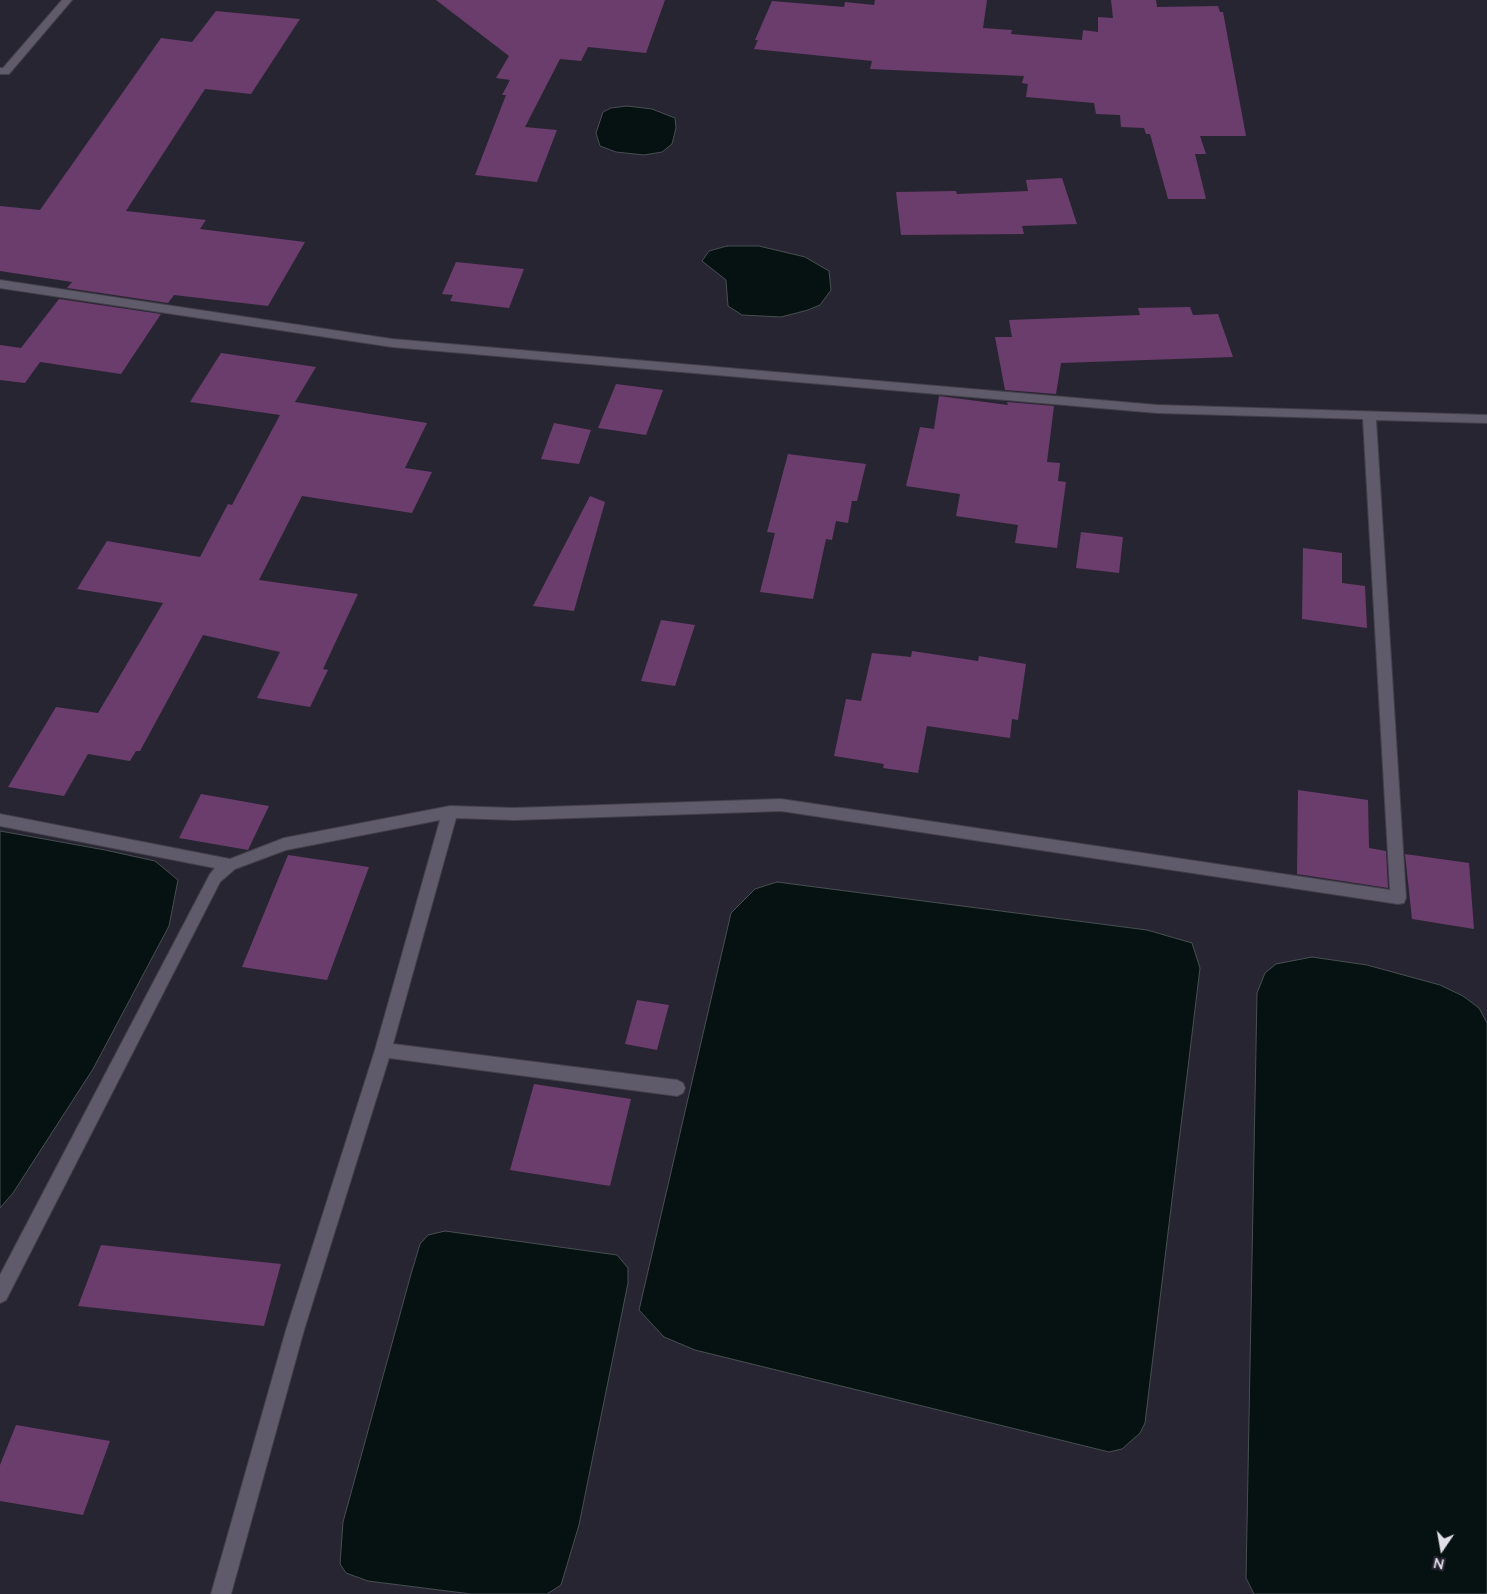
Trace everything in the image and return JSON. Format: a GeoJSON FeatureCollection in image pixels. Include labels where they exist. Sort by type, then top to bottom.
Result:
{"type":"FeatureCollection","features":[{"type":"Feature","properties":{"kind":"street"},"geometry":{"type":"LineString","coordinates":[[0,71],[5,72],[67,0]]}},
{"type":"Feature","properties":{"kind":"street"},"geometry":{"type":"LineString","coordinates":[[0,284],[392,343],[1157,409],[1487,419]]}},
{"type":"Feature","properties":{"kind":"street"},"geometry":{"type":"LineString","coordinates":[[0,1294],[215,878],[230,865],[284,844],[450,812],[514,814],[781,805],[1398,898],[1369,415]]}},
{"type":"Feature","properties":{"kind":"street"},"geometry":{"type":"LineString","coordinates":[[221,1594],[295,1330],[383,1050],[450,812]]}},
{"type":"Feature","properties":{"kind":"street"},"geometry":{"type":"LineString","coordinates":[[0,820],[230,865]]}},
{"type":"Feature","properties":{"kind":"street"},"geometry":{"type":"LineString","coordinates":[[383,1050],[677,1088]]}},
{"type":"Feature","properties":{"kind":"shaded area"},"geometry":{"type":"Polygon","coordinates":[[[627,106],[652,109],[675,118],[676,128],[672,144],[662,152],[644,155],[616,152],[600,146],[596,133],[603,112],[611,108],[627,106]]]}},
{"type":"Feature","properties":{"kind":"shaded area"},"geometry":{"type":"Polygon","coordinates":[[[727,246],[759,246],[805,257],[829,271],[831,290],[820,305],[808,310],[781,317],[742,315],[728,306],[726,280],[702,261],[709,251],[727,246]]]}},
{"type":"Feature","properties":{"kind":"shaded area"},"geometry":{"type":"Polygon","coordinates":[[[0,831],[155,861],[178,880],[169,926],[93,1069],[13,1193],[0,1208],[0,831]]]}},
{"type":"Feature","properties":{"kind":"shaded area"},"geometry":{"type":"Polygon","coordinates":[[[777,882],[1147,930],[1192,943],[1200,968],[1145,1423],[1140,1433],[1122,1449],[1109,1452],[695,1350],[664,1337],[639,1310],[731,913],[755,889],[777,882]]]}},
{"type":"Feature","properties":{"kind":"shaded area"},"geometry":{"type":"Polygon","coordinates":[[[1312,957],[1367,965],[1440,985],[1463,996],[1479,1008],[1487,1023],[1487,1594],[1254,1594],[1246,1578],[1257,993],[1265,973],[1276,964],[1312,957]]]}},
{"type":"Feature","properties":{"kind":"shaded area"},"geometry":{"type":"Polygon","coordinates":[[[445,1231],[617,1255],[628,1268],[628,1283],[579,1525],[561,1585],[547,1594],[471,1594],[368,1581],[346,1573],[340,1564],[343,1522],[420,1244],[428,1235],[445,1231]]]}},
{"type":"Feature","properties":{"kind":"building"},"geometry":{"type":"Polygon","coordinates":[[[436,0],[665,0],[646,53],[588,47],[581,61],[560,59],[525,127],[557,130],[537,182],[475,175],[506,95],[502,95],[510,80],[496,78],[509,56],[436,0]]]}},
{"type":"Feature","properties":{"kind":"building"},"geometry":{"type":"Polygon","coordinates":[[[875,0],[987,0],[983,28],[1012,30],[1011,34],[1082,40],[1083,30],[1098,32],[1098,17],[1113,18],[1111,0],[1156,0],[1157,7],[1218,6],[1220,12],[1223,12],[1246,136],[1200,136],[1206,154],[1195,154],[1206,199],[1168,199],[1150,134],[1146,134],[1144,128],[1121,127],[1120,115],[1096,114],[1094,103],[1026,97],[1028,84],[1022,83],[1024,76],[870,69],[872,61],[754,49],[758,40],[755,40],[772,1],[844,7],[845,2],[874,5],[875,0]]]}},
{"type":"Feature","properties":{"kind":"building"},"geometry":{"type":"Polygon","coordinates":[[[216,11],[300,19],[251,94],[205,89],[126,211],[206,220],[200,229],[305,242],[268,306],[174,295],[168,303],[67,288],[72,282],[0,271],[0,206],[40,210],[161,38],[192,42],[216,11]]]}},
{"type":"Feature","properties":{"kind":"building"},"geometry":{"type":"Polygon","coordinates":[[[1062,178],[1077,224],[1022,226],[1024,234],[901,235],[896,192],[956,191],[957,194],[1028,191],[1026,180],[1062,178]]]}},
{"type":"Feature","properties":{"kind":"building"},"geometry":{"type":"Polygon","coordinates":[[[456,262],[524,269],[509,308],[450,301],[453,295],[442,294],[456,262]]]}},
{"type":"Feature","properties":{"kind":"building"},"geometry":{"type":"Polygon","coordinates":[[[59,299],[161,314],[121,374],[40,362],[25,383],[0,380],[0,345],[21,348],[59,299]]]}},
{"type":"Feature","properties":{"kind":"building"},"geometry":{"type":"Polygon","coordinates":[[[1190,307],[1193,315],[1218,314],[1233,357],[1061,363],[1056,394],[1005,390],[995,337],[1012,337],[1009,320],[1140,315],[1138,308],[1190,307]]]}},
{"type":"Feature","properties":{"kind":"building"},"geometry":{"type":"Polygon","coordinates":[[[221,353],[316,367],[295,402],[427,423],[405,468],[432,472],[412,513],[302,496],[259,580],[358,594],[323,669],[328,670],[310,707],[257,698],[280,652],[203,635],[140,751],[136,751],[130,761],[88,754],[64,796],[8,787],[56,707],[98,713],[163,603],[77,589],[107,541],[200,557],[228,504],[232,505],[280,415],[190,402],[221,353]]]}},
{"type":"Feature","properties":{"kind":"building"},"geometry":{"type":"Polygon","coordinates":[[[616,384],[663,390],[646,435],[598,428],[616,384]]]}},
{"type":"Feature","properties":{"kind":"building"},"geometry":{"type":"Polygon","coordinates":[[[939,396],[1008,405],[1007,402],[1054,406],[1047,462],[1060,463],[1058,481],[1066,482],[1057,548],[1015,543],[1018,525],[956,516],[960,494],[906,486],[920,427],[934,429],[939,396]]]}},
{"type":"Feature","properties":{"kind":"building"},"geometry":{"type":"Polygon","coordinates":[[[554,423],[591,430],[579,464],[541,459],[554,423]]]}},
{"type":"Feature","properties":{"kind":"building"},"geometry":{"type":"Polygon","coordinates":[[[788,454],[866,464],[857,501],[852,501],[848,523],[836,521],[832,540],[826,539],[813,599],[760,592],[775,533],[767,532],[788,454]]]}},
{"type":"Feature","properties":{"kind":"building"},"geometry":{"type":"Polygon","coordinates":[[[590,496],[605,502],[574,611],[533,606],[590,496]]]}},
{"type":"Feature","properties":{"kind":"building"},"geometry":{"type":"Polygon","coordinates":[[[1081,532],[1123,537],[1119,573],[1076,568],[1081,532]]]}},
{"type":"Feature","properties":{"kind":"building"},"geometry":{"type":"Polygon","coordinates":[[[1303,548],[1342,553],[1342,583],[1365,586],[1367,628],[1302,619],[1303,548]]]}},
{"type":"Feature","properties":{"kind":"building"},"geometry":{"type":"Polygon","coordinates":[[[661,620],[695,625],[675,686],[641,681],[661,620]]]}},
{"type":"Feature","properties":{"kind":"building"},"geometry":{"type":"Polygon","coordinates":[[[912,651],[978,661],[979,656],[1026,664],[1018,720],[1012,719],[1010,738],[927,726],[918,773],[883,768],[884,764],[834,756],[846,699],[861,701],[872,653],[911,657],[912,651]]]}},
{"type":"Feature","properties":{"kind":"building"},"geometry":{"type":"Polygon","coordinates":[[[1298,790],[1368,800],[1369,848],[1386,851],[1388,888],[1297,874],[1298,790]]]}},
{"type":"Feature","properties":{"kind":"building"},"geometry":{"type":"Polygon","coordinates":[[[201,794],[269,806],[248,850],[179,838],[201,794]]]}},
{"type":"Feature","properties":{"kind":"building"},"geometry":{"type":"Polygon","coordinates":[[[1405,854],[1469,863],[1474,929],[1412,919],[1405,854]]]}},
{"type":"Feature","properties":{"kind":"building"},"geometry":{"type":"Polygon","coordinates":[[[288,855],[369,867],[327,980],[242,967],[288,855]]]}},
{"type":"Feature","properties":{"kind":"building"},"geometry":{"type":"Polygon","coordinates":[[[637,1000],[669,1005],[657,1050],[625,1044],[637,1000]]]}},
{"type":"Feature","properties":{"kind":"building"},"geometry":{"type":"Polygon","coordinates":[[[534,1084],[631,1099],[610,1186],[510,1170],[534,1084]]]}},
{"type":"Feature","properties":{"kind":"building"},"geometry":{"type":"Polygon","coordinates":[[[101,1245],[281,1264],[264,1326],[78,1306],[101,1245]]]}},
{"type":"Feature","properties":{"kind":"building"},"geometry":{"type":"Polygon","coordinates":[[[16,1425],[110,1441],[83,1515],[0,1501],[0,1465],[16,1425]]]}}]}
